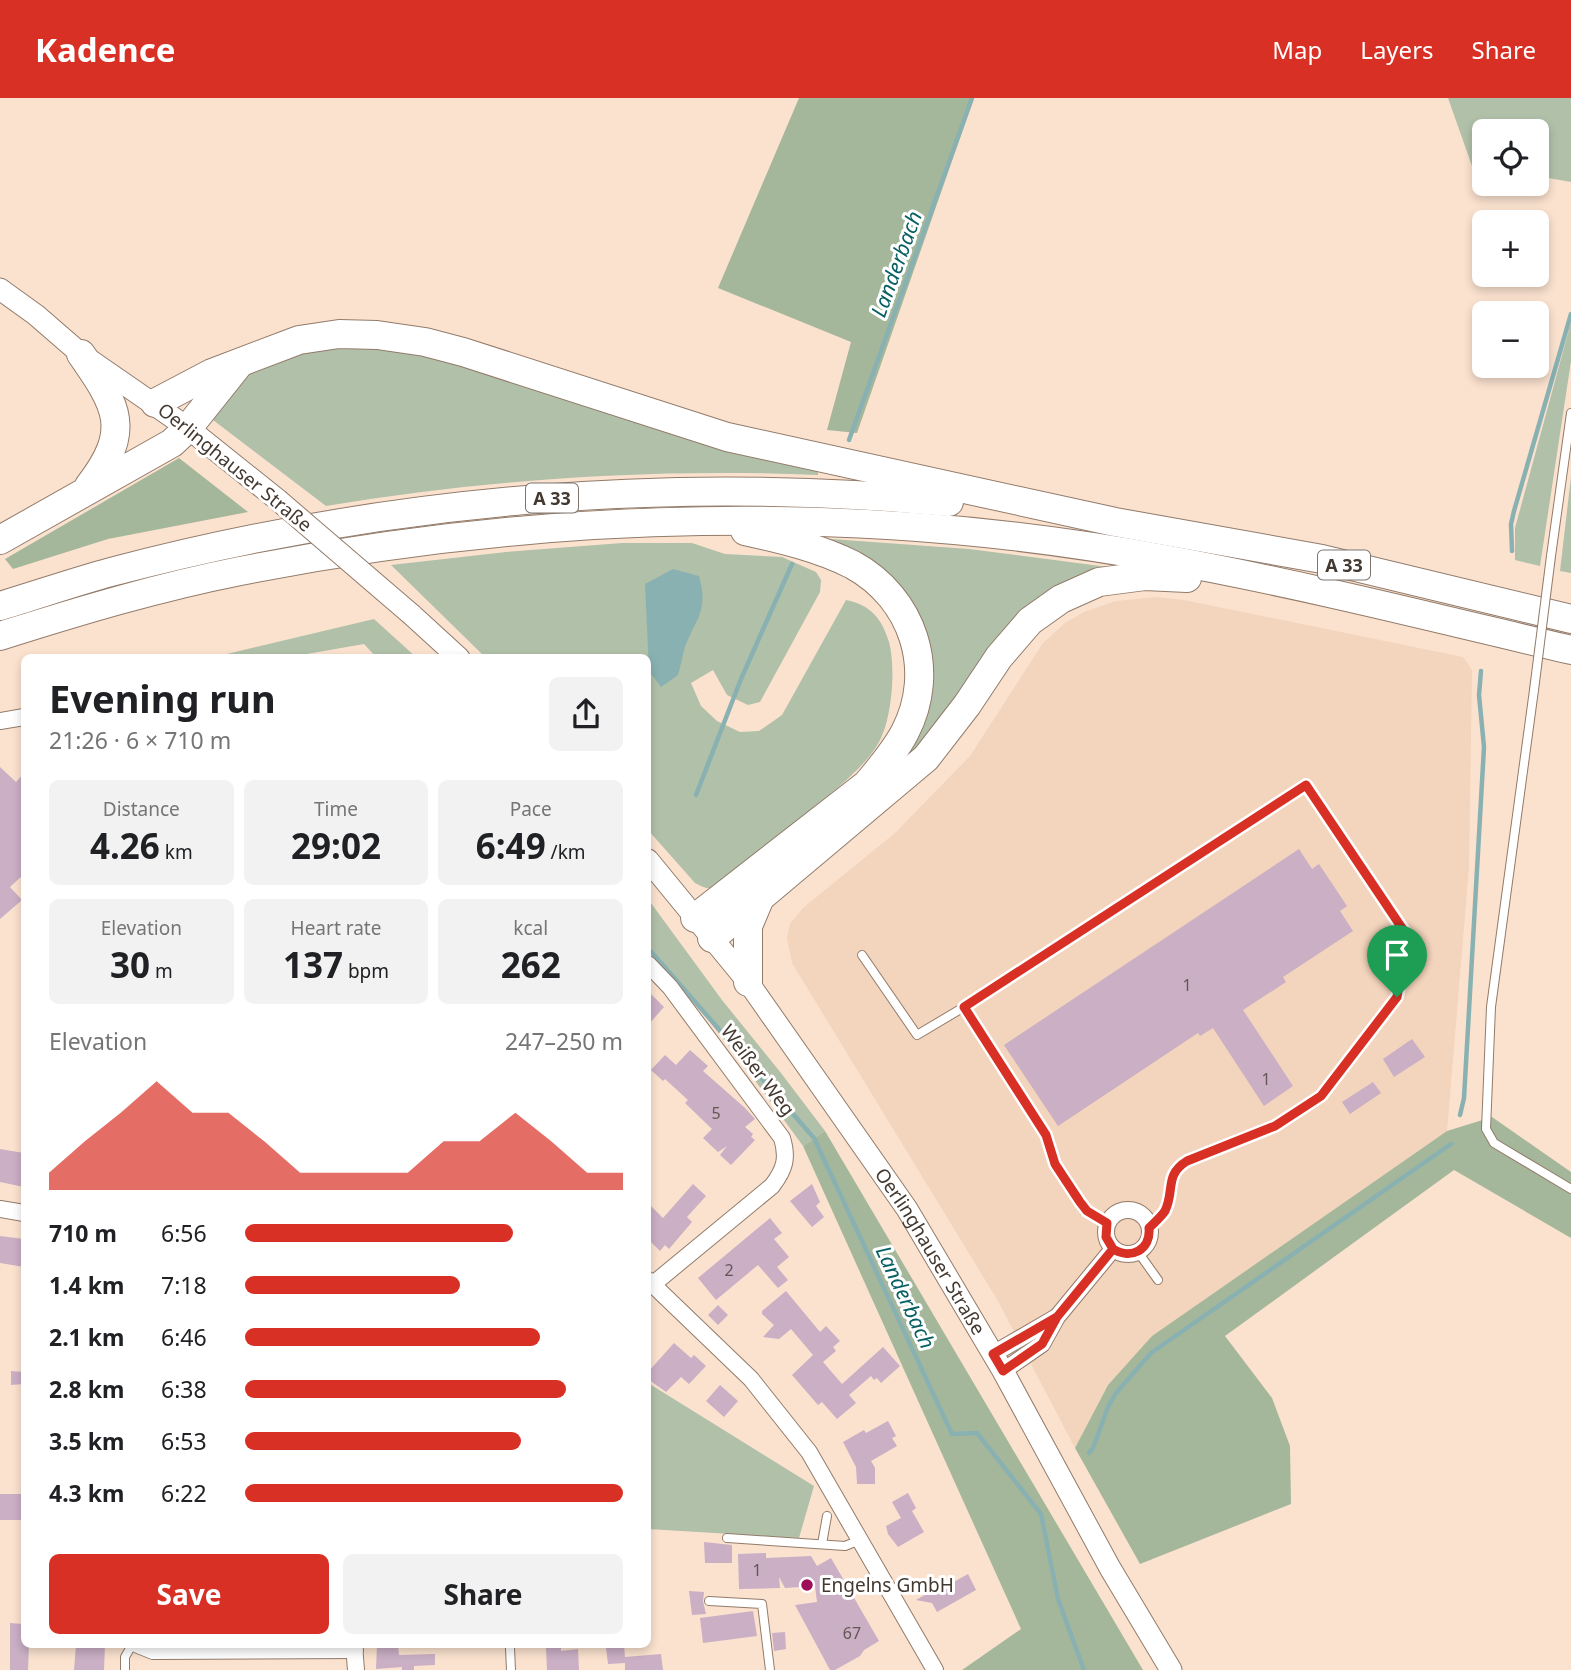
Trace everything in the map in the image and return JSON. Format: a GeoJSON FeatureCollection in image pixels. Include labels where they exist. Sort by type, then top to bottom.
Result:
{"type":"FeatureCollection","features":[{"type":"Feature","properties":{"kind":"highway"},"geometry":{"type":"LineString","coordinates":[[155,403],[212,373],[239,364],[269,349],[299,340],[339,334],[377,335],[425,342],[463,352],[727,437],[1115,522]]}},
{"type":"Feature","properties":{"kind":"highway"},"geometry":{"type":"LineString","coordinates":[[81,354],[108,397],[115,412],[116,426],[106,465],[85,491]]}},
{"type":"Feature","properties":{"kind":"highway"},"geometry":{"type":"LineString","coordinates":[[0,540],[172,443],[188,428],[239,364]]}},
{"type":"Feature","properties":{"kind":"highway","name":"A 33"},"geometry":{"type":"LineString","coordinates":[[0,606],[109,572],[249,540],[349,521],[501,502],[621,493],[755,491],[880,495],[1014,508],[1115,522],[1322,559],[1571,619]]}},
{"type":"Feature","properties":{"kind":"highway"},"geometry":{"type":"LineString","coordinates":[[691,520],[824,552],[855,566],[881,586],[901,609],[916,639],[919,670],[917,701],[906,730],[889,758],[867,784],[704,928]]}},
{"type":"Feature","properties":{"kind":"highway","name":"A 33"},"geometry":{"type":"LineString","coordinates":[[0,636],[127,598],[237,572],[377,547],[491,533],[691,520],[747,520],[881,524],[1010,536],[1162,558],[1329,593],[1571,650]]}},
{"type":"Feature","properties":{"kind":"highway"},"geometry":{"type":"LineString","coordinates":[[704,928],[760,897],[926,758],[967,705],[999,657],[1030,621],[1061,599],[1099,582],[1145,576],[1329,593]]}},
{"type":"Feature","properties":{"kind":"highway"},"geometry":{"type":"LineString","coordinates":[[748,982],[748,926],[760,897]]}},
{"type":"Feature","properties":{"kind":"main road","name":"Oerlinghauser Straße"},"geometry":{"type":"LineString","coordinates":[[0,289],[36,315],[81,354],[188,428],[278,500],[455,654]]}},
{"type":"Feature","properties":{"kind":"main road","name":"Oerlinghauser Straße"},"geometry":{"type":"LineString","coordinates":[[651,864],[748,982],[907,1209],[998,1363],[1110,1569],[1171,1670]]}},
{"type":"Feature","properties":{"kind":"street"},"geometry":{"type":"LineString","coordinates":[[0,720],[21,717]]}},
{"type":"Feature","properties":{"kind":"street","name":"Weißer Weg"},"geometry":{"type":"LineString","coordinates":[[651,967],[670,987],[782,1138],[786,1161],[772,1186],[651,1282]]}},
{"type":"Feature","properties":{"kind":"street"},"geometry":{"type":"LineString","coordinates":[[0,1209],[21,1212]]}},
{"type":"Feature","properties":{"kind":"street"},"geometry":{"type":"LineString","coordinates":[[1130,1210],[1142,1216],[1149,1228],[1148,1241],[1139,1252],[1125,1254],[1113,1249],[1106,1237],[1107,1223],[1117,1213],[1130,1210]]}},
{"type":"Feature","properties":{"kind":"street"},"geometry":{"type":"LineString","coordinates":[[998,1363],[1057,1317],[1113,1249]]}},
{"type":"Feature","properties":{"kind":"street"},"geometry":{"type":"LineString","coordinates":[[651,1284],[751,1380],[809,1452],[935,1670]]}},
{"type":"Feature","properties":{"kind":"street"},"geometry":{"type":"LineString","coordinates":[[146,1648],[153,1651],[304,1648]]}},
{"type":"Feature","properties":{"kind":"street"},"geometry":{"type":"LineString","coordinates":[[354,1648],[356,1670]]}},
{"type":"Feature","properties":{"kind":"lane"},"geometry":{"type":"LineString","coordinates":[[1571,413],[1491,1007],[1486,1129],[1494,1143],[1571,1189]]}},
{"type":"Feature","properties":{"kind":"lane"},"geometry":{"type":"LineString","coordinates":[[862,955],[918,1035],[1306,785],[1408,937],[1397,997],[1321,1096],[1275,1126],[1177,1167],[1173,1173],[1165,1211],[1149,1228]]}},
{"type":"Feature","properties":{"kind":"lane"},"geometry":{"type":"LineString","coordinates":[[964,1007],[1046,1135],[1055,1164],[1080,1202],[1087,1211],[1107,1223]]}},
{"type":"Feature","properties":{"kind":"lane"},"geometry":{"type":"LineString","coordinates":[[1139,1252],[1158,1280]]}},
{"type":"Feature","properties":{"kind":"lane"},"geometry":{"type":"LineString","coordinates":[[822,1544],[827,1516]]}},
{"type":"Feature","properties":{"kind":"lane"},"geometry":{"type":"LineString","coordinates":[[727,1538],[845,1546],[860,1539]]}},
{"type":"Feature","properties":{"kind":"lane"},"geometry":{"type":"LineString","coordinates":[[709,1601],[762,1604],[770,1670]]}},
{"type":"Feature","properties":{"kind":"lane"},"geometry":{"type":"LineString","coordinates":[[125,1670],[125,1657],[130,1648]]}},
{"type":"Feature","properties":{"kind":"lane"},"geometry":{"type":"LineString","coordinates":[[510,1648],[511,1670]]}},
{"type":"Feature","properties":{"kind":"shaded area"},"geometry":{"type":"Polygon","coordinates":[[[1157,597],[1184,600],[1463,657],[1472,670],[1469,867],[1447,1131],[1152,1336],[1108,1385],[1075,1448],[998,1301],[792,963],[787,938],[790,924],[803,908],[895,833],[970,756],[1043,643],[1065,623],[1084,612],[1116,601],[1157,597]]]}},
{"type":"Feature","properties":{"kind":"green space"},"geometry":{"type":"Polygon","coordinates":[[[799,98],[974,98],[857,433],[827,430],[851,342],[718,288],[799,98]]]}},
{"type":"Feature","properties":{"kind":"green space"},"geometry":{"type":"Polygon","coordinates":[[[1448,98],[1571,98],[1571,182],[1549,178],[1549,119],[1472,119],[1472,166],[1448,98]]]}},
{"type":"Feature","properties":{"kind":"green space"},"geometry":{"type":"Polygon","coordinates":[[[1571,322],[1571,361],[1540,566],[1515,560],[1515,528],[1571,322]]]}},
{"type":"Feature","properties":{"kind":"green space"},"geometry":{"type":"Polygon","coordinates":[[[334,344],[425,351],[818,469],[818,475],[694,473],[571,478],[448,489],[326,506],[213,420],[211,413],[249,374],[278,357],[334,344]]]}},
{"type":"Feature","properties":{"kind":"green space"},"geometry":{"type":"Polygon","coordinates":[[[179,458],[248,512],[108,539],[13,569],[5,559],[179,458]]]}},
{"type":"Feature","properties":{"kind":"green space"},"geometry":{"type":"Polygon","coordinates":[[[1571,477],[1571,573],[1560,571],[1571,477]]]}},
{"type":"Feature","properties":{"kind":"green space"},"geometry":{"type":"Polygon","coordinates":[[[831,539],[969,549],[1108,567],[1064,587],[921,751],[880,780],[924,649],[823,541],[831,539]]]}},
{"type":"Feature","properties":{"kind":"green space"},"geometry":{"type":"Polygon","coordinates":[[[622,543],[692,543],[725,554],[782,557],[816,572],[821,580],[820,592],[760,702],[748,705],[727,695],[713,670],[691,683],[701,706],[717,721],[740,732],[759,731],[782,715],[846,600],[855,602],[869,609],[879,620],[891,653],[890,707],[879,742],[858,769],[841,785],[725,884],[706,888],[695,883],[651,833],[651,654],[482,654],[391,565],[622,543]]]}},
{"type":"Feature","properties":{"kind":"green space"},"geometry":{"type":"Polygon","coordinates":[[[374,619],[413,654],[373,654],[364,644],[307,654],[227,654],[374,619]]]}},
{"type":"Feature","properties":{"kind":"green space"},"geometry":{"type":"Polygon","coordinates":[[[651,903],[722,1000],[825,1131],[803,1146],[740,1060],[651,948],[651,903]]]}},
{"type":"Feature","properties":{"kind":"green space"},"geometry":{"type":"Polygon","coordinates":[[[1492,1117],[1571,1172],[1571,1238],[1454,1170],[1225,1336],[1272,1398],[1290,1446],[1291,1504],[1140,1564],[1075,1448],[1108,1385],[1152,1336],[1447,1131],[1492,1117]]]}},
{"type":"Feature","properties":{"kind":"green space"},"geometry":{"type":"Polygon","coordinates":[[[825,1131],[1143,1670],[962,1670],[1021,1629],[803,1146],[825,1131]]]}},
{"type":"Feature","properties":{"kind":"green space"},"geometry":{"type":"Polygon","coordinates":[[[651,1385],[814,1486],[799,1538],[651,1529],[651,1385]]]}},
{"type":"Feature","properties":{"kind":"water"},"geometry":{"type":"Polygon","coordinates":[[[673,569],[699,576],[702,588],[702,606],[685,647],[678,675],[661,687],[651,674],[645,584],[673,569]]]}},
{"type":"Feature","properties":{"kind":"building"},"geometry":{"type":"Polygon","coordinates":[[[0,767],[16,782],[21,776],[21,877],[10,887],[21,901],[0,919],[0,767]]]}},
{"type":"Feature","properties":{"kind":"building"},"geometry":{"type":"Polygon","coordinates":[[[1299,849],[1312,869],[1319,864],[1347,906],[1340,911],[1353,931],[1283,977],[1286,982],[1243,1010],[1293,1086],[1264,1106],[1213,1028],[1200,1036],[1198,1033],[1058,1126],[1004,1045],[1299,849]]]}},
{"type":"Feature","properties":{"kind":"building"},"geometry":{"type":"Polygon","coordinates":[[[651,994],[664,1007],[651,1022],[651,994]]]}},
{"type":"Feature","properties":{"kind":"building"},"geometry":{"type":"Polygon","coordinates":[[[1412,1039],[1425,1057],[1394,1077],[1383,1059],[1412,1039]]]}},
{"type":"Feature","properties":{"kind":"building"},"geometry":{"type":"Polygon","coordinates":[[[690,1050],[708,1066],[703,1071],[755,1119],[745,1127],[755,1140],[731,1165],[720,1155],[727,1146],[718,1152],[703,1138],[712,1129],[685,1103],[688,1100],[651,1070],[665,1055],[676,1065],[690,1050]]]}},
{"type":"Feature","properties":{"kind":"building"},"geometry":{"type":"Polygon","coordinates":[[[1373,1082],[1381,1093],[1350,1114],[1342,1102],[1373,1082]]]}},
{"type":"Feature","properties":{"kind":"building"},"geometry":{"type":"Polygon","coordinates":[[[0,1149],[21,1152],[21,1186],[0,1182],[0,1149]]]}},
{"type":"Feature","properties":{"kind":"building"},"geometry":{"type":"Polygon","coordinates":[[[693,1184],[706,1196],[687,1217],[692,1222],[669,1249],[665,1245],[660,1251],[651,1242],[651,1206],[663,1218],[693,1184]]]}},
{"type":"Feature","properties":{"kind":"building"},"geometry":{"type":"Polygon","coordinates":[[[812,1184],[820,1202],[816,1206],[824,1217],[812,1227],[790,1201],[812,1184]]]}},
{"type":"Feature","properties":{"kind":"building"},"geometry":{"type":"Polygon","coordinates":[[[770,1218],[782,1233],[774,1239],[789,1257],[777,1267],[788,1280],[778,1288],[758,1265],[716,1300],[698,1278],[770,1218]]]}},
{"type":"Feature","properties":{"kind":"building"},"geometry":{"type":"Polygon","coordinates":[[[0,1236],[21,1239],[21,1266],[0,1263],[0,1236]]]}},
{"type":"Feature","properties":{"kind":"building"},"geometry":{"type":"Polygon","coordinates":[[[786,1291],[820,1332],[826,1326],[840,1341],[833,1347],[836,1351],[823,1362],[842,1384],[883,1347],[900,1366],[881,1383],[871,1376],[849,1395],[856,1403],[837,1419],[822,1402],[818,1405],[792,1375],[813,1355],[791,1329],[779,1339],[763,1337],[774,1325],[762,1311],[786,1291]]]}},
{"type":"Feature","properties":{"kind":"building"},"geometry":{"type":"Polygon","coordinates":[[[718,1305],[728,1315],[718,1325],[708,1315],[718,1305]]]}},
{"type":"Feature","properties":{"kind":"building"},"geometry":{"type":"Polygon","coordinates":[[[674,1343],[691,1358],[694,1355],[706,1366],[689,1384],[681,1377],[666,1392],[651,1381],[651,1369],[674,1343]]]}},
{"type":"Feature","properties":{"kind":"building"},"geometry":{"type":"Polygon","coordinates":[[[11,1371],[21,1372],[21,1384],[11,1385],[11,1371]]]}},
{"type":"Feature","properties":{"kind":"building"},"geometry":{"type":"Polygon","coordinates":[[[720,1385],[738,1401],[724,1417],[706,1401],[720,1385]]]}},
{"type":"Feature","properties":{"kind":"building"},"geometry":{"type":"Polygon","coordinates":[[[888,1421],[896,1436],[892,1438],[897,1446],[871,1461],[875,1468],[875,1484],[857,1484],[856,1467],[843,1442],[888,1421]]]}},
{"type":"Feature","properties":{"kind":"building"},"geometry":{"type":"Polygon","coordinates":[[[908,1493],[916,1508],[912,1511],[924,1532],[898,1547],[888,1534],[886,1526],[901,1518],[892,1502],[908,1493]]]}},
{"type":"Feature","properties":{"kind":"building"},"geometry":{"type":"Polygon","coordinates":[[[0,1494],[21,1494],[21,1520],[0,1520],[0,1494]]]}},
{"type":"Feature","properties":{"kind":"building"},"geometry":{"type":"Polygon","coordinates":[[[704,1542],[732,1545],[732,1563],[705,1563],[704,1542]]]}},
{"type":"Feature","properties":{"kind":"building"},"geometry":{"type":"Polygon","coordinates":[[[766,1553],[766,1558],[811,1556],[817,1566],[831,1558],[879,1641],[864,1650],[860,1656],[835,1670],[830,1670],[795,1605],[817,1602],[815,1586],[785,1588],[779,1577],[780,1588],[739,1589],[738,1554],[766,1553]]]}},
{"type":"Feature","properties":{"kind":"building"},"geometry":{"type":"Polygon","coordinates":[[[968,1574],[976,1590],[937,1612],[932,1603],[916,1600],[949,1581],[950,1584],[968,1574]]]}},
{"type":"Feature","properties":{"kind":"building"},"geometry":{"type":"Polygon","coordinates":[[[689,1591],[704,1592],[706,1614],[692,1615],[689,1591]]]}},
{"type":"Feature","properties":{"kind":"building"},"geometry":{"type":"Polygon","coordinates":[[[753,1611],[757,1636],[703,1643],[700,1618],[753,1611]]]}},
{"type":"Feature","properties":{"kind":"building"},"geometry":{"type":"Polygon","coordinates":[[[10,1623],[21,1624],[21,1648],[29,1648],[28,1670],[10,1670],[10,1623]]]}},
{"type":"Feature","properties":{"kind":"building"},"geometry":{"type":"Polygon","coordinates":[[[785,1632],[786,1649],[774,1651],[772,1633],[785,1632]]]}},
{"type":"Feature","properties":{"kind":"building"},"geometry":{"type":"Polygon","coordinates":[[[76,1648],[105,1648],[104,1670],[74,1670],[76,1648]]]}},
{"type":"Feature","properties":{"kind":"building"},"geometry":{"type":"Polygon","coordinates":[[[377,1648],[398,1648],[399,1655],[435,1654],[435,1665],[414,1666],[414,1670],[402,1670],[402,1667],[376,1669],[377,1648]]]}},
{"type":"Feature","properties":{"kind":"building"},"geometry":{"type":"Polygon","coordinates":[[[546,1648],[561,1648],[561,1651],[578,1649],[579,1670],[547,1670],[546,1648]]]}},
{"type":"Feature","properties":{"kind":"building"},"geometry":{"type":"Polygon","coordinates":[[[606,1648],[624,1648],[625,1657],[661,1654],[663,1670],[625,1670],[625,1663],[608,1664],[606,1648]]]}},
{"type":"Feature","properties":{"kind":"waterway","name":"Landerbach"},"geometry":{"type":"LineString","coordinates":[[849,440],[972,98]]}},
{"type":"Feature","properties":{"kind":"waterway"},"geometry":{"type":"LineString","coordinates":[[1512,551],[1511,524],[1514,511],[1571,314]]}},
{"type":"Feature","properties":{"kind":"waterway","name":"Landerbach"},"geometry":{"type":"LineString","coordinates":[[696,795],[741,679],[792,564]]}},
{"type":"Feature","properties":{"kind":"waterway"},"geometry":{"type":"LineString","coordinates":[[1460,1115],[1464,1098],[1484,747],[1479,695],[1481,671]]}},
{"type":"Feature","properties":{"kind":"waterway","name":"Landerbach"},"geometry":{"type":"LineString","coordinates":[[651,951],[814,1138],[952,1434],[977,1433],[1041,1514],[1058,1599],[1084,1670]]}},
{"type":"Feature","properties":{"kind":"waterway"},"geometry":{"type":"LineString","coordinates":[[1089,1453],[1116,1393],[1151,1353],[1451,1144]]}},
{"type":"Feature","properties":{"kind":"place","name":"Engelns GmbH"},"geometry":{"type":"Point","coordinates":[807,1585]}},
{"type":"Feature","properties":{"kind":"route"},"geometry":{"type":"LineString","coordinates":[[1397,997],[1321,1096],[1275,1126],[1177,1167],[1173,1173],[1165,1211],[1149,1228],[1150,1235],[1144,1247],[1132,1254],[1113,1249],[1057,1317],[1042,1344],[1003,1371],[993,1354],[1057,1317],[1113,1249],[1106,1237],[1107,1223],[1087,1211],[1080,1202],[1055,1164],[1046,1135],[964,1007],[1306,785],[1408,937],[1397,997]]}}]}
